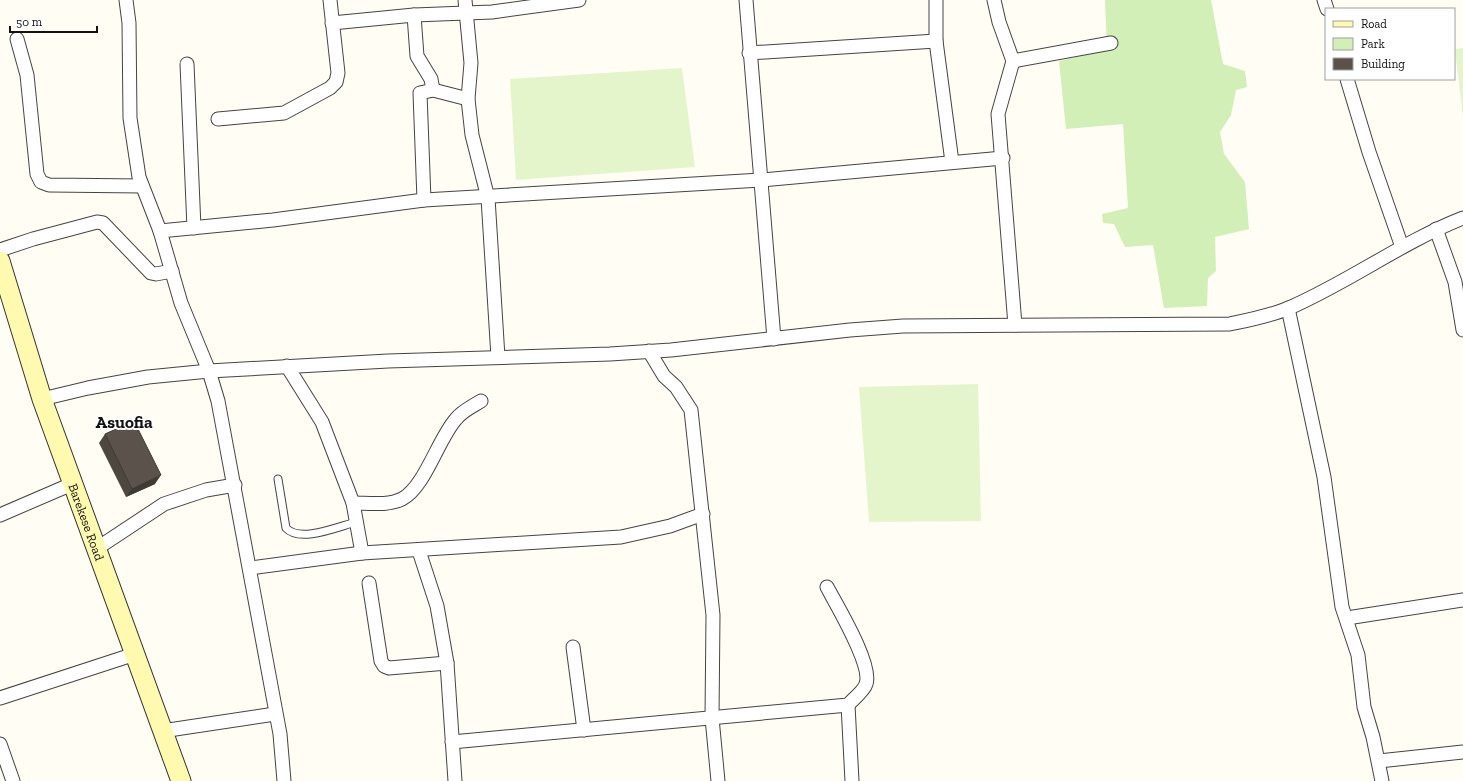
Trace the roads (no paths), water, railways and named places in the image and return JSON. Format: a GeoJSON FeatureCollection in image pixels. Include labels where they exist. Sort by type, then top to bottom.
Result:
{"type":"FeatureCollection","features":[{"type":"Feature","properties":{"kind":"main road","name":"Barekese Road"},"geometry":{"type":"LineString","coordinates":[[0,261],[42,399],[180,781]]}},
{"type":"Feature","properties":{"kind":"street"},"geometry":{"type":"LineString","coordinates":[[126,0],[129,23],[130,118],[142,186],[160,231],[182,303],[209,371],[218,401],[235,485],[275,714],[280,734],[284,781]]}},
{"type":"Feature","properties":{"kind":"street"},"geometry":{"type":"LineString","coordinates":[[218,119],[284,113],[330,88],[336,82],[338,73],[330,0]]}},
{"type":"Feature","properties":{"kind":"street"},"geometry":{"type":"LineString","coordinates":[[464,0],[471,63],[468,100],[472,134],[488,198],[498,357]]}},
{"type":"Feature","properties":{"kind":"street"},"geometry":{"type":"LineString","coordinates":[[332,23],[414,15],[466,14],[524,4],[578,0]]}},
{"type":"Feature","properties":{"kind":"street"},"geometry":{"type":"LineString","coordinates":[[746,0],[749,53],[774,338]]}},
{"type":"Feature","properties":{"kind":"street"},"geometry":{"type":"LineString","coordinates":[[936,0],[936,41],[952,162]]}},
{"type":"Feature","properties":{"kind":"street"},"geometry":{"type":"LineString","coordinates":[[994,0],[999,22],[1013,61],[998,114],[1003,158],[1015,325]]}},
{"type":"Feature","properties":{"kind":"street"},"geometry":{"type":"LineString","coordinates":[[414,15],[417,56],[431,79],[432,90]]}},
{"type":"Feature","properties":{"kind":"street"},"geometry":{"type":"LineString","coordinates":[[17,39],[27,75],[37,174],[42,182],[49,185],[142,186]]}},
{"type":"Feature","properties":{"kind":"street"},"geometry":{"type":"LineString","coordinates":[[749,53],[936,41]]}},
{"type":"Feature","properties":{"kind":"street"},"geometry":{"type":"LineString","coordinates":[[1013,61],[1111,43]]}},
{"type":"Feature","properties":{"kind":"street"},"geometry":{"type":"LineString","coordinates":[[187,64],[194,228]]}},
{"type":"Feature","properties":{"kind":"street"},"geometry":{"type":"LineString","coordinates":[[1347,80],[1369,152],[1402,247]]}},
{"type":"Feature","properties":{"kind":"street"},"geometry":{"type":"LineString","coordinates":[[424,200],[420,93],[432,90],[468,100]]}},
{"type":"Feature","properties":{"kind":"street"},"geometry":{"type":"LineString","coordinates":[[160,231],[273,220],[424,200],[488,198],[621,188],[761,180],[1003,158]]}},
{"type":"Feature","properties":{"kind":"street"},"geometry":{"type":"LineString","coordinates":[[42,399],[122,382],[209,371],[288,366],[650,351],[723,346],[774,338],[903,326],[1230,324],[1269,315],[1288,308],[1332,286],[1436,229],[1463,218]]}},
{"type":"Feature","properties":{"kind":"street"},"geometry":{"type":"LineString","coordinates":[[0,250],[33,239],[97,222],[103,223],[151,273],[156,274],[172,271]]}},
{"type":"Feature","properties":{"kind":"street"},"geometry":{"type":"LineString","coordinates":[[1436,229],[1455,282],[1463,330]]}},
{"type":"Feature","properties":{"kind":"street"},"geometry":{"type":"LineString","coordinates":[[1288,308],[1324,477],[1341,600],[1358,655],[1364,707],[1382,781]]}},
{"type":"Feature","properties":{"kind":"street"},"geometry":{"type":"LineString","coordinates":[[650,351],[664,376],[676,387],[691,410],[713,615],[712,718],[718,781]]}},
{"type":"Feature","properties":{"kind":"street"},"geometry":{"type":"LineString","coordinates":[[288,366],[322,422],[353,503],[362,553]]}},
{"type":"Feature","properties":{"kind":"street"},"geometry":{"type":"LineString","coordinates":[[353,503],[389,502],[401,500],[411,492],[425,473],[437,448],[456,418],[480,401]]}},
{"type":"Feature","properties":{"kind":"street"},"geometry":{"type":"LineString","coordinates":[[0,515],[72,484]]}},
{"type":"Feature","properties":{"kind":"street"},"geometry":{"type":"LineString","coordinates":[[96,549],[164,504],[206,490],[235,485]]}},
{"type":"Feature","properties":{"kind":"street"},"geometry":{"type":"LineString","coordinates":[[250,568],[362,553],[621,536],[670,526],[703,514]]}},
{"type":"Feature","properties":{"kind":"street"},"geometry":{"type":"LineString","coordinates":[[419,550],[437,606],[447,663],[455,781]]}},
{"type":"Feature","properties":{"kind":"street"},"geometry":{"type":"LineString","coordinates":[[369,583],[381,661],[384,666],[389,668],[447,663]]}},
{"type":"Feature","properties":{"kind":"street"},"geometry":{"type":"LineString","coordinates":[[827,587],[863,656],[868,674],[866,684],[848,705],[852,781]]}},
{"type":"Feature","properties":{"kind":"street"},"geometry":{"type":"LineString","coordinates":[[1347,618],[1463,600]]}},
{"type":"Feature","properties":{"kind":"street"},"geometry":{"type":"LineString","coordinates":[[573,647],[584,730]]}},
{"type":"Feature","properties":{"kind":"street"},"geometry":{"type":"LineString","coordinates":[[0,698],[135,654]]}},
{"type":"Feature","properties":{"kind":"street"},"geometry":{"type":"LineString","coordinates":[[452,742],[848,705]]}},
{"type":"Feature","properties":{"kind":"street"},"geometry":{"type":"LineString","coordinates":[[162,730],[275,714]]}},
{"type":"Feature","properties":{"kind":"street"},"geometry":{"type":"LineString","coordinates":[[0,744],[13,781]]}},
{"type":"Feature","properties":{"kind":"street"},"geometry":{"type":"LineString","coordinates":[[1378,761],[1463,752]]}},
{"type":"Feature","properties":{"kind":"lane"},"geometry":{"type":"LineString","coordinates":[[278,479],[286,528],[291,533],[300,535],[315,533],[356,522]]}},
{"type":"Feature","properties":{"kind":"district","name":"Asuofia"},"geometry":{"type":"Point","coordinates":[124,422]}}]}
